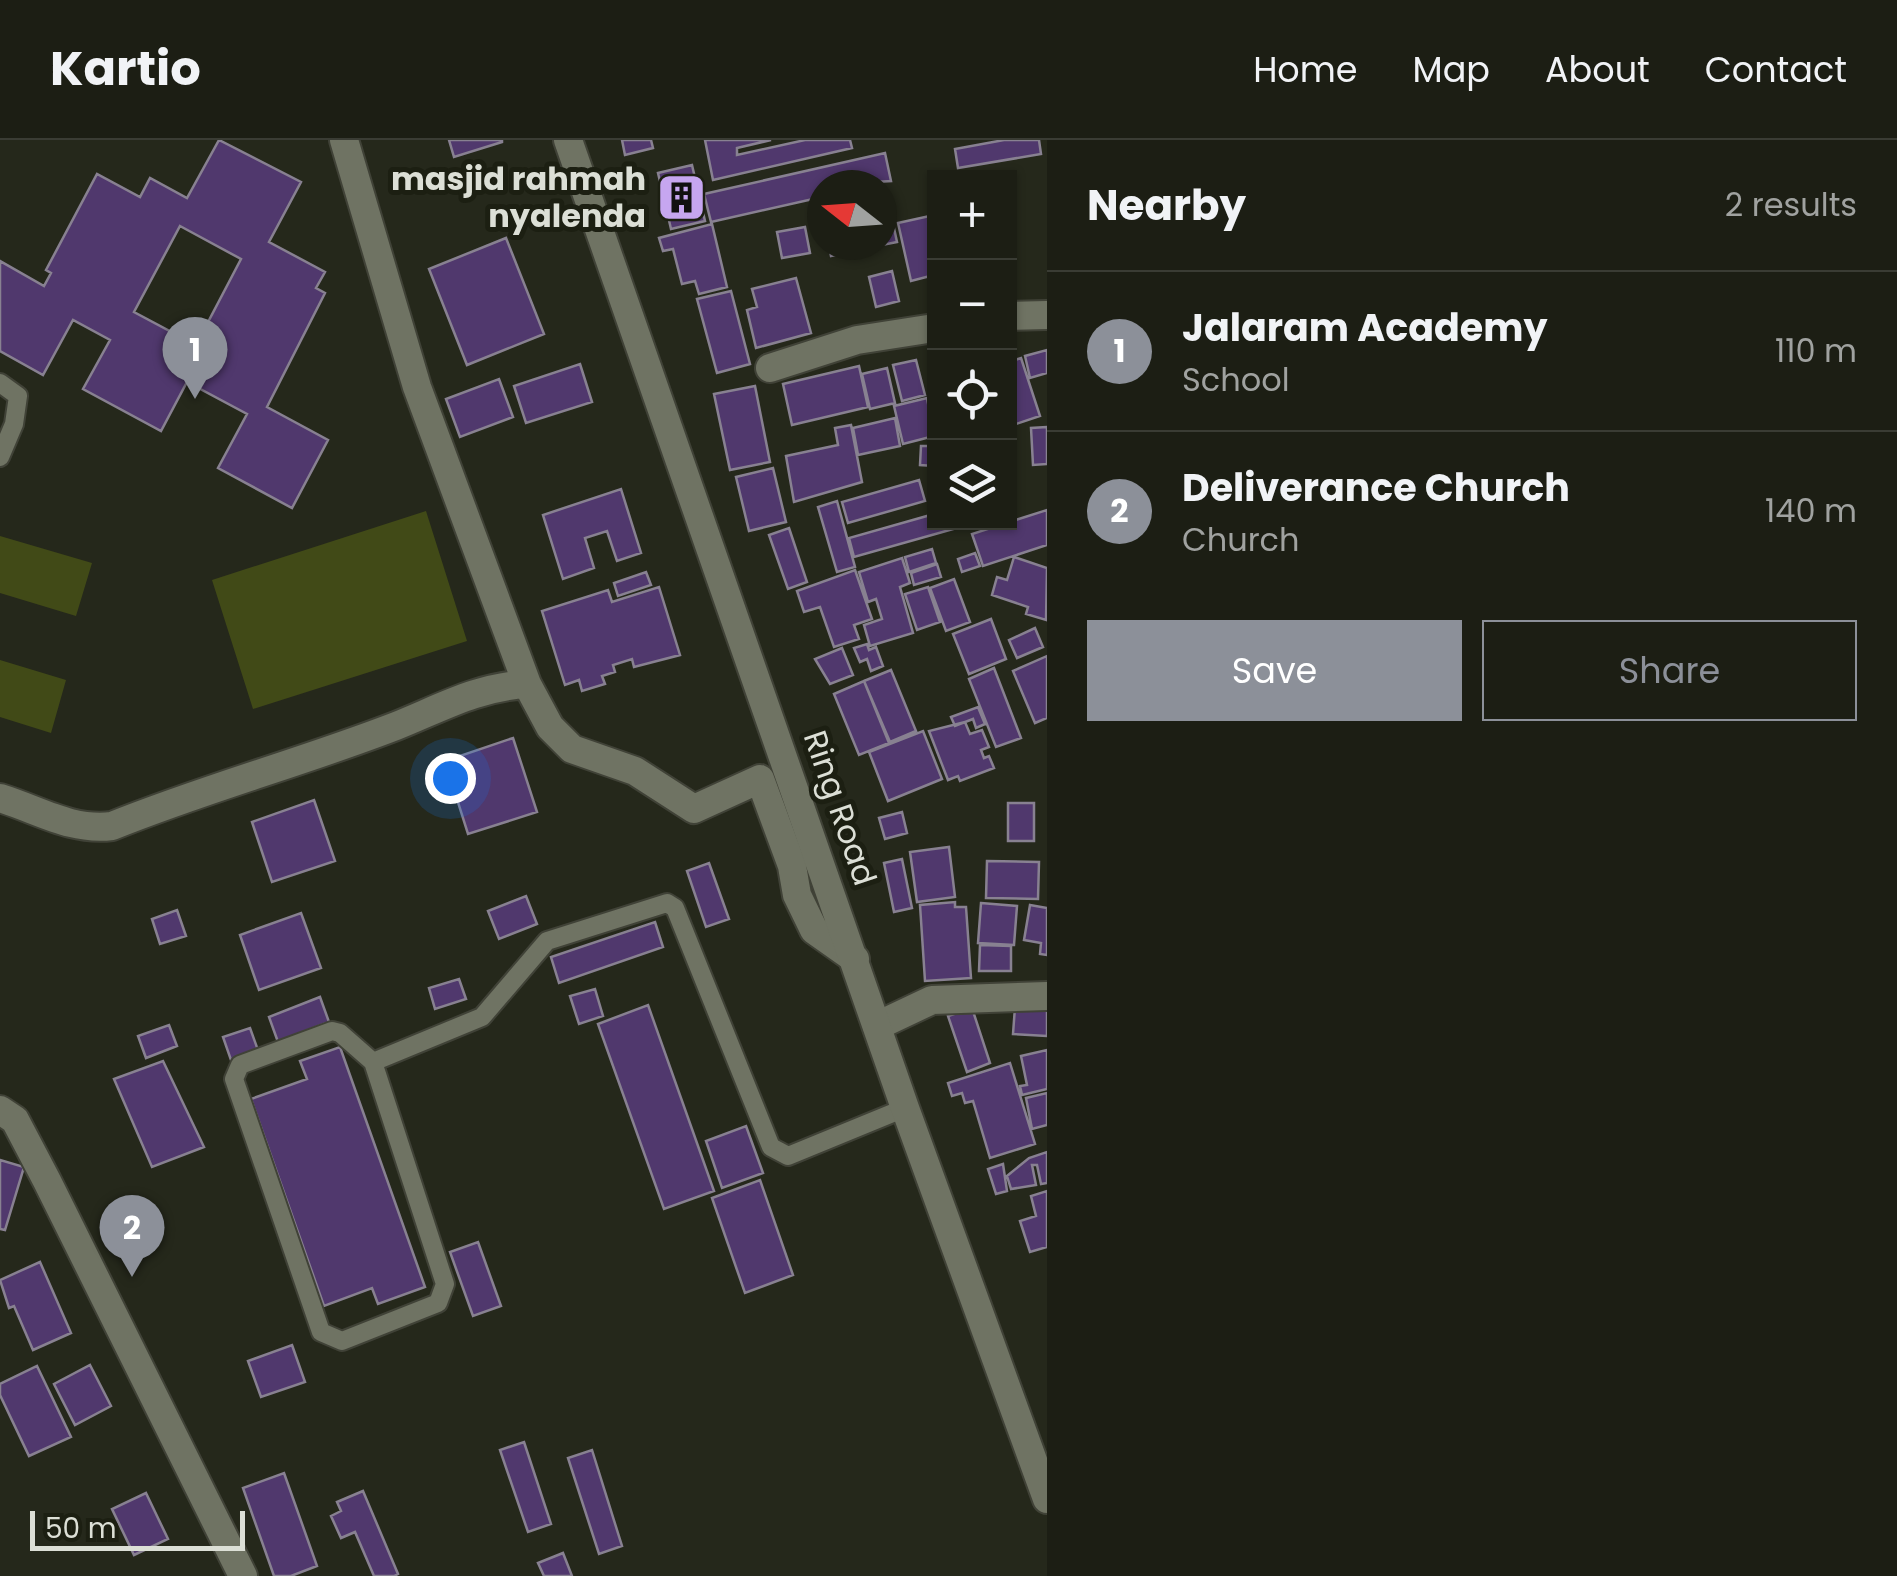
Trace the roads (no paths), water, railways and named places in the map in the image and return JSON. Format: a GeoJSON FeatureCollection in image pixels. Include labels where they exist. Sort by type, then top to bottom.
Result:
{"type":"FeatureCollection","features":[{"type":"Feature","properties":{"kind":"street"},"geometry":{"type":"LineString","coordinates":[[344,140],[417,387],[526,684],[550,726],[572,749],[635,771],[694,809],[760,780],[792,866],[797,895],[814,930],[854,959]]}},
{"type":"Feature","properties":{"kind":"street","name":"Ring Road"},"geometry":{"type":"LineString","coordinates":[[568,140],[905,1108],[1047,1499]]}},
{"type":"Feature","properties":{"kind":"street"},"geometry":{"type":"LineString","coordinates":[[1017,316],[1047,315]]}},
{"type":"Feature","properties":{"kind":"street"},"geometry":{"type":"LineString","coordinates":[[770,368],[857,340],[927,329]]}},
{"type":"Feature","properties":{"kind":"street"},"geometry":{"type":"LineString","coordinates":[[0,798],[90,829],[112,826],[395,726],[455,698],[495,686],[526,684]]}},
{"type":"Feature","properties":{"kind":"street"},"geometry":{"type":"LineString","coordinates":[[877,1026],[932,1000],[1047,996]]}},
{"type":"Feature","properties":{"kind":"street"},"geometry":{"type":"LineString","coordinates":[[0,1110],[16,1120],[243,1576]]}},
{"type":"Feature","properties":{"kind":"lane"},"geometry":{"type":"LineString","coordinates":[[0,383],[18,396],[14,424],[0,457]]}},
{"type":"Feature","properties":{"kind":"lane"},"geometry":{"type":"LineString","coordinates":[[373,1062],[482,1017],[547,941],[668,903],[675,908],[771,1147],[788,1156],[905,1108]]}},
{"type":"Feature","properties":{"kind":"lane"},"geometry":{"type":"LineString","coordinates":[[322,1032],[340,1033],[373,1062],[446,1284],[438,1303],[342,1341],[321,1332],[234,1079],[240,1064],[322,1032]]}},
{"type":"Feature","properties":{"kind":"place","name":"masjid rahmah nyalenda"},"geometry":{"type":"Point","coordinates":[681,197]}},
{"type":"Feature","properties":{"kind":"place","name":"Jalaram Academy"},"geometry":{"type":"Point","coordinates":[195,399]}},
{"type":"Feature","properties":{"kind":"place","name":"Deliverance Church"},"geometry":{"type":"Point","coordinates":[132,1277]}}]}
